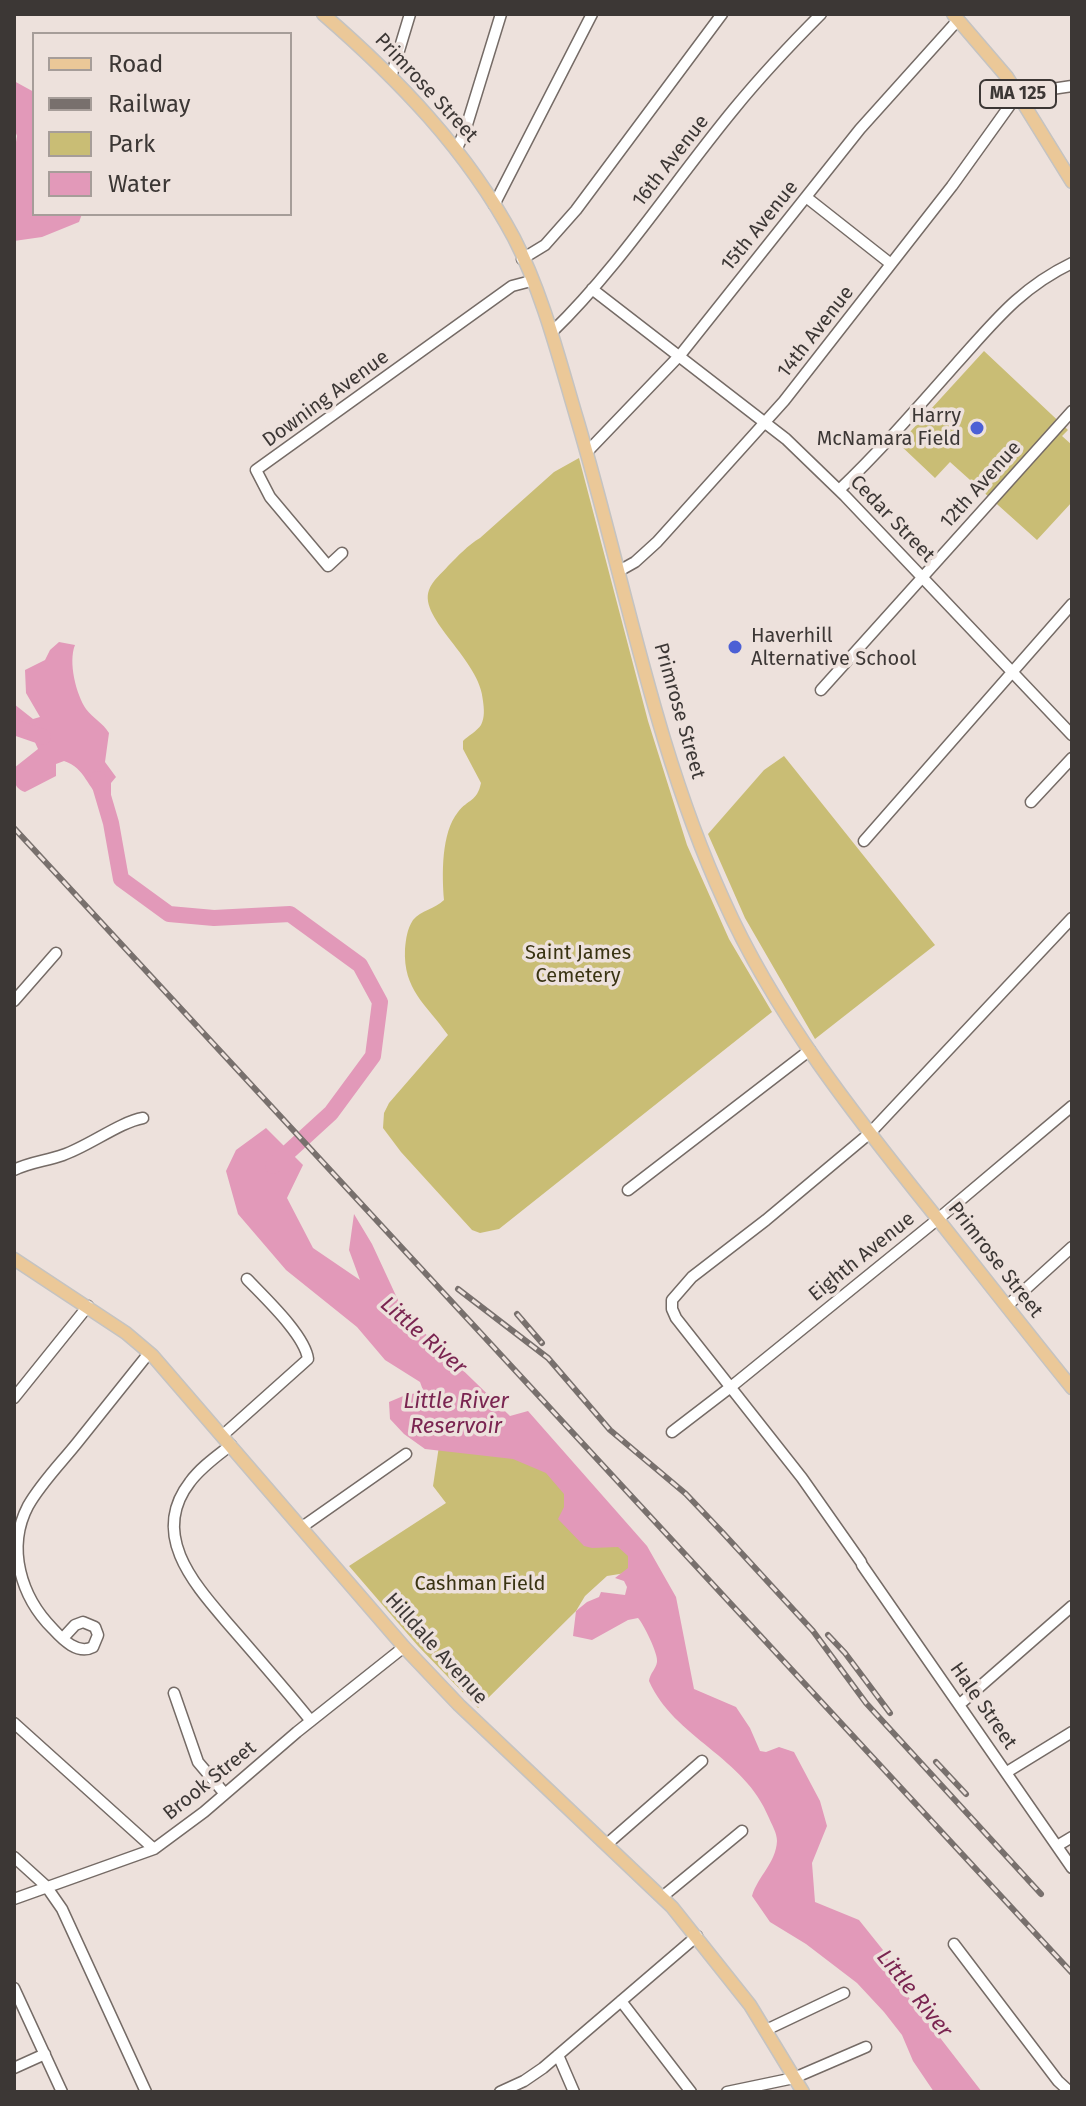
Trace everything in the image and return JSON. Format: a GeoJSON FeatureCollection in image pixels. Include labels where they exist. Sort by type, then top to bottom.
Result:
{"type":"FeatureCollection","features":[{"type":"Feature","properties":{"kind":"main road","name":"Primrose Street"},"geometry":{"type":"LineString","coordinates":[[323,14],[367,52],[457,148],[515,241],[552,332],[666,742],[700,844],[733,921],[810,1050],[870,1133],[1070,1383]]}},
{"type":"Feature","properties":{"kind":"main road","name":"MA 125"},"geometry":{"type":"LineString","coordinates":[[955,17],[1007,77],[1072,182]]}},
{"type":"Feature","properties":{"kind":"main road","name":"Hilldale Avenue"},"geometry":{"type":"LineString","coordinates":[[14,1259],[88,1306],[149,1353],[404,1647],[481,1727],[662,1897],[697,1936],[730,1977],[803,2092]]}},
{"type":"Feature","properties":{"kind":"street"},"geometry":{"type":"LineString","coordinates":[[391,77],[410,14]]}},
{"type":"Feature","properties":{"kind":"street"},"geometry":{"type":"LineString","coordinates":[[457,148],[501,14]]}},
{"type":"Feature","properties":{"kind":"street"},"geometry":{"type":"LineString","coordinates":[[494,205],[592,14]]}},
{"type":"Feature","properties":{"kind":"street"},"geometry":{"type":"LineString","coordinates":[[522,259],[545,245],[576,210],[722,14]]}},
{"type":"Feature","properties":{"kind":"street","name":"16th Avenue"},"geometry":{"type":"LineString","coordinates":[[552,332],[592,289],[733,110],[821,14]]}},
{"type":"Feature","properties":{"kind":"street","name":"15th Avenue"},"geometry":{"type":"LineString","coordinates":[[587,452],[678,357],[955,17]]}},
{"type":"Feature","properties":{"kind":"street"},"geometry":{"type":"LineString","coordinates":[[1018,94],[1072,86]]}},
{"type":"Feature","properties":{"kind":"street","name":"14th Avenue"},"geometry":{"type":"LineString","coordinates":[[619,571],[635,562],[657,542],[765,423],[952,186],[1018,94]]}},
{"type":"Feature","properties":{"kind":"street"},"geometry":{"type":"LineString","coordinates":[[806,197],[891,264]]}},
{"type":"Feature","properties":{"kind":"street"},"geometry":{"type":"LineString","coordinates":[[839,490],[870,461],[996,317],[1025,290],[1072,263]]}},
{"type":"Feature","properties":{"kind":"street","name":"Downing Avenue"},"geometry":{"type":"LineString","coordinates":[[342,553],[328,566],[270,497],[256,470],[512,286],[531,281]]}},
{"type":"Feature","properties":{"kind":"street","name":"Cedar Street"},"geometry":{"type":"LineString","coordinates":[[592,289],[765,423],[839,490],[1072,735]]}},
{"type":"Feature","properties":{"kind":"street","name":"12th Avenue"},"geometry":{"type":"LineString","coordinates":[[821,690],[1072,411]]}},
{"type":"Feature","properties":{"kind":"street"},"geometry":{"type":"LineString","coordinates":[[864,841],[1072,604]]}},
{"type":"Feature","properties":{"kind":"street"},"geometry":{"type":"LineString","coordinates":[[1031,802],[1072,758]]}},
{"type":"Feature","properties":{"kind":"street"},"geometry":{"type":"LineString","coordinates":[[870,1133],[1072,918]]}},
{"type":"Feature","properties":{"kind":"street"},"geometry":{"type":"LineString","coordinates":[[14,1001],[56,953]]}},
{"type":"Feature","properties":{"kind":"street"},"geometry":{"type":"LineString","coordinates":[[628,1190],[810,1050]]}},
{"type":"Feature","properties":{"kind":"street","name":"Eighth Avenue"},"geometry":{"type":"LineString","coordinates":[[672,1432],[938,1219],[1072,1106]]}},
{"type":"Feature","properties":{"kind":"street"},"geometry":{"type":"LineString","coordinates":[[14,1170],[94,1143],[129,1121],[143,1118]]}},
{"type":"Feature","properties":{"kind":"street","name":"Hale Street"},"geometry":{"type":"LineString","coordinates":[[870,1133],[692,1277],[672,1300],[672,1309],[802,1478],[1072,1868]]}},
{"type":"Feature","properties":{"kind":"street"},"geometry":{"type":"LineString","coordinates":[[1007,1306],[1072,1247]]}},
{"type":"Feature","properties":{"kind":"street"},"geometry":{"type":"LineString","coordinates":[[247,1279],[283,1318],[307,1352],[308,1359],[227,1440],[185,1489],[176,1523],[178,1552],[195,1586],[311,1721]]}},
{"type":"Feature","properties":{"kind":"street"},"geometry":{"type":"LineString","coordinates":[[14,1398],[88,1306]]}},
{"type":"Feature","properties":{"kind":"street"},"geometry":{"type":"LineString","coordinates":[[63,1638],[39,1614],[22,1580],[16,1554],[23,1521],[32,1499],[149,1353]]}},
{"type":"Feature","properties":{"kind":"street"},"geometry":{"type":"LineString","coordinates":[[302,1527],[406,1454]]}},
{"type":"Feature","properties":{"kind":"street"},"geometry":{"type":"LineString","coordinates":[[960,1704],[1072,1606]]}},
{"type":"Feature","properties":{"kind":"street","name":"Brook Street"},"geometry":{"type":"LineString","coordinates":[[14,1899],[154,1849],[404,1647]]}},
{"type":"Feature","properties":{"kind":"street"},"geometry":{"type":"LineString","coordinates":[[174,1693],[198,1762],[225,1794]]}},
{"type":"Feature","properties":{"kind":"street"},"geometry":{"type":"LineString","coordinates":[[14,1723],[154,1849]]}},
{"type":"Feature","properties":{"kind":"street"},"geometry":{"type":"LineString","coordinates":[[1007,1772],[1072,1732]]}},
{"type":"Feature","properties":{"kind":"street"},"geometry":{"type":"LineString","coordinates":[[607,1844],[702,1761]]}},
{"type":"Feature","properties":{"kind":"street"},"geometry":{"type":"LineString","coordinates":[[662,1897],[742,1831]]}},
{"type":"Feature","properties":{"kind":"street"},"geometry":{"type":"LineString","coordinates":[[1057,1846],[1072,1837]]}},
{"type":"Feature","properties":{"kind":"street"},"geometry":{"type":"LineString","coordinates":[[14,1857],[46,1886],[72,1928],[146,2092]]}},
{"type":"Feature","properties":{"kind":"street"},"geometry":{"type":"LineString","coordinates":[[500,2092],[524,2081],[558,2055],[697,1936]]}},
{"type":"Feature","properties":{"kind":"street"},"geometry":{"type":"LineString","coordinates":[[954,1944],[1058,2081],[1070,2092]]}},
{"type":"Feature","properties":{"kind":"street"},"geometry":{"type":"LineString","coordinates":[[14,1988],[62,2092]]}},
{"type":"Feature","properties":{"kind":"street"},"geometry":{"type":"LineString","coordinates":[[766,2030],[844,1993]]}},
{"type":"Feature","properties":{"kind":"street"},"geometry":{"type":"LineString","coordinates":[[621,2001],[691,2092]]}},
{"type":"Feature","properties":{"kind":"street"},"geometry":{"type":"LineString","coordinates":[[727,2092],[794,2078],[866,2047]]}},
{"type":"Feature","properties":{"kind":"street"},"geometry":{"type":"LineString","coordinates":[[14,2068],[45,2054]]}},
{"type":"Feature","properties":{"kind":"street"},"geometry":{"type":"LineString","coordinates":[[558,2055],[574,2092]]}},
{"type":"Feature","properties":{"kind":"green space"},"geometry":{"type":"Polygon","coordinates":[[[984,351],[1068,430],[1062,436],[1072,445],[1072,502],[1037,540],[950,462],[935,478],[899,444],[984,351]]]}},
{"type":"Feature","properties":{"kind":"green space","name":"Saint James Cemetery"},"geometry":{"type":"Polygon","coordinates":[[[579,458],[648,721],[687,845],[729,939],[772,1012],[499,1229],[480,1233],[472,1230],[383,1128],[384,1113],[389,1103],[448,1035],[412,986],[405,963],[405,949],[413,920],[444,900],[443,867],[448,831],[458,812],[475,797],[481,783],[463,749],[463,741],[481,725],[483,719],[480,686],[433,614],[428,601],[429,590],[437,577],[467,547],[554,472],[579,458]]]}},
{"type":"Feature","properties":{"kind":"green space"},"geometry":{"type":"Polygon","coordinates":[[[784,756],[935,945],[815,1039],[745,918],[708,834],[764,770],[784,756]]]}},
{"type":"Feature","properties":{"kind":"green space","name":"Cashman Field"},"geometry":{"type":"Polygon","coordinates":[[[471,1444],[544,1468],[620,1541],[635,1560],[632,1572],[607,1576],[585,1596],[576,1611],[478,1708],[418,1646],[349,1566],[446,1503],[433,1486],[439,1446],[471,1444]]]}},
{"type":"Feature","properties":{"kind":"water"},"geometry":{"type":"Polygon","coordinates":[[[14,81],[32,91],[32,216],[81,216],[79,222],[42,237],[14,241],[14,154],[17,136],[14,128],[14,81]]]}},
{"type":"Feature","properties":{"kind":"water"},"geometry":{"type":"Polygon","coordinates":[[[59,642],[75,645],[73,669],[79,695],[86,709],[109,733],[105,762],[116,777],[111,783],[111,796],[104,801],[77,769],[64,761],[56,764],[56,776],[25,792],[15,783],[14,768],[38,749],[33,738],[14,724],[14,704],[33,719],[40,717],[26,693],[25,670],[45,660],[59,642]]]}},
{"type":"Feature","properties":{"kind":"water","name":"Little River Reservoir"},"geometry":{"type":"Polygon","coordinates":[[[266,1128],[303,1165],[287,1198],[313,1248],[360,1280],[349,1250],[354,1214],[372,1244],[404,1313],[510,1416],[528,1411],[647,1546],[676,1597],[694,1689],[736,1707],[760,1751],[779,1747],[794,1752],[820,1801],[827,1826],[812,1863],[815,1902],[859,1920],[883,1950],[907,1995],[982,2092],[934,2092],[913,2061],[902,2035],[857,1983],[806,1944],[770,1922],[752,1896],[774,1856],[777,1841],[774,1829],[758,1797],[744,1779],[660,1701],[649,1681],[657,1662],[656,1653],[638,1618],[628,1620],[592,1640],[573,1636],[576,1611],[587,1602],[599,1597],[601,1592],[625,1595],[627,1587],[624,1581],[615,1578],[628,1568],[628,1556],[618,1547],[584,1546],[558,1519],[564,1507],[564,1494],[546,1473],[513,1459],[425,1449],[390,1419],[389,1402],[408,1394],[424,1393],[420,1382],[385,1360],[357,1327],[286,1270],[238,1214],[226,1171],[236,1150],[266,1128]]]}},
{"type":"Feature","properties":{"kind":"waterway","name":"Little River"},"geometry":{"type":"LineString","coordinates":[[14,727],[43,737]]}},
{"type":"Feature","properties":{"kind":"waterway","name":"Little River"},"geometry":{"type":"LineString","coordinates":[[98,779],[111,823],[121,879],[169,914],[214,918],[290,914],[360,965],[380,1002],[373,1056],[331,1113],[273,1166]]}},
{"type":"Feature","properties":{"kind":"railway"},"geometry":{"type":"LineString","coordinates":[[14,828],[1072,1973]]}},
{"type":"Feature","properties":{"kind":"railway"},"geometry":{"type":"LineString","coordinates":[[458,1289],[548,1358],[610,1430],[686,1494],[813,1631],[866,1703],[1041,1894]]}},
{"type":"Feature","properties":{"kind":"railway"},"geometry":{"type":"LineString","coordinates":[[517,1314],[542,1343]]}},
{"type":"Feature","properties":{"kind":"railway"},"geometry":{"type":"LineString","coordinates":[[828,1635],[890,1713]]}},
{"type":"Feature","properties":{"kind":"railway"},"geometry":{"type":"LineString","coordinates":[[936,1762],[966,1794]]}},
{"type":"Feature","properties":{"kind":"place","name":"Harry McNamara Field"},"geometry":{"type":"Point","coordinates":[977,428]}},
{"type":"Feature","properties":{"kind":"place","name":"Haverhill Alternative School"},"geometry":{"type":"Point","coordinates":[735,647]}}]}
